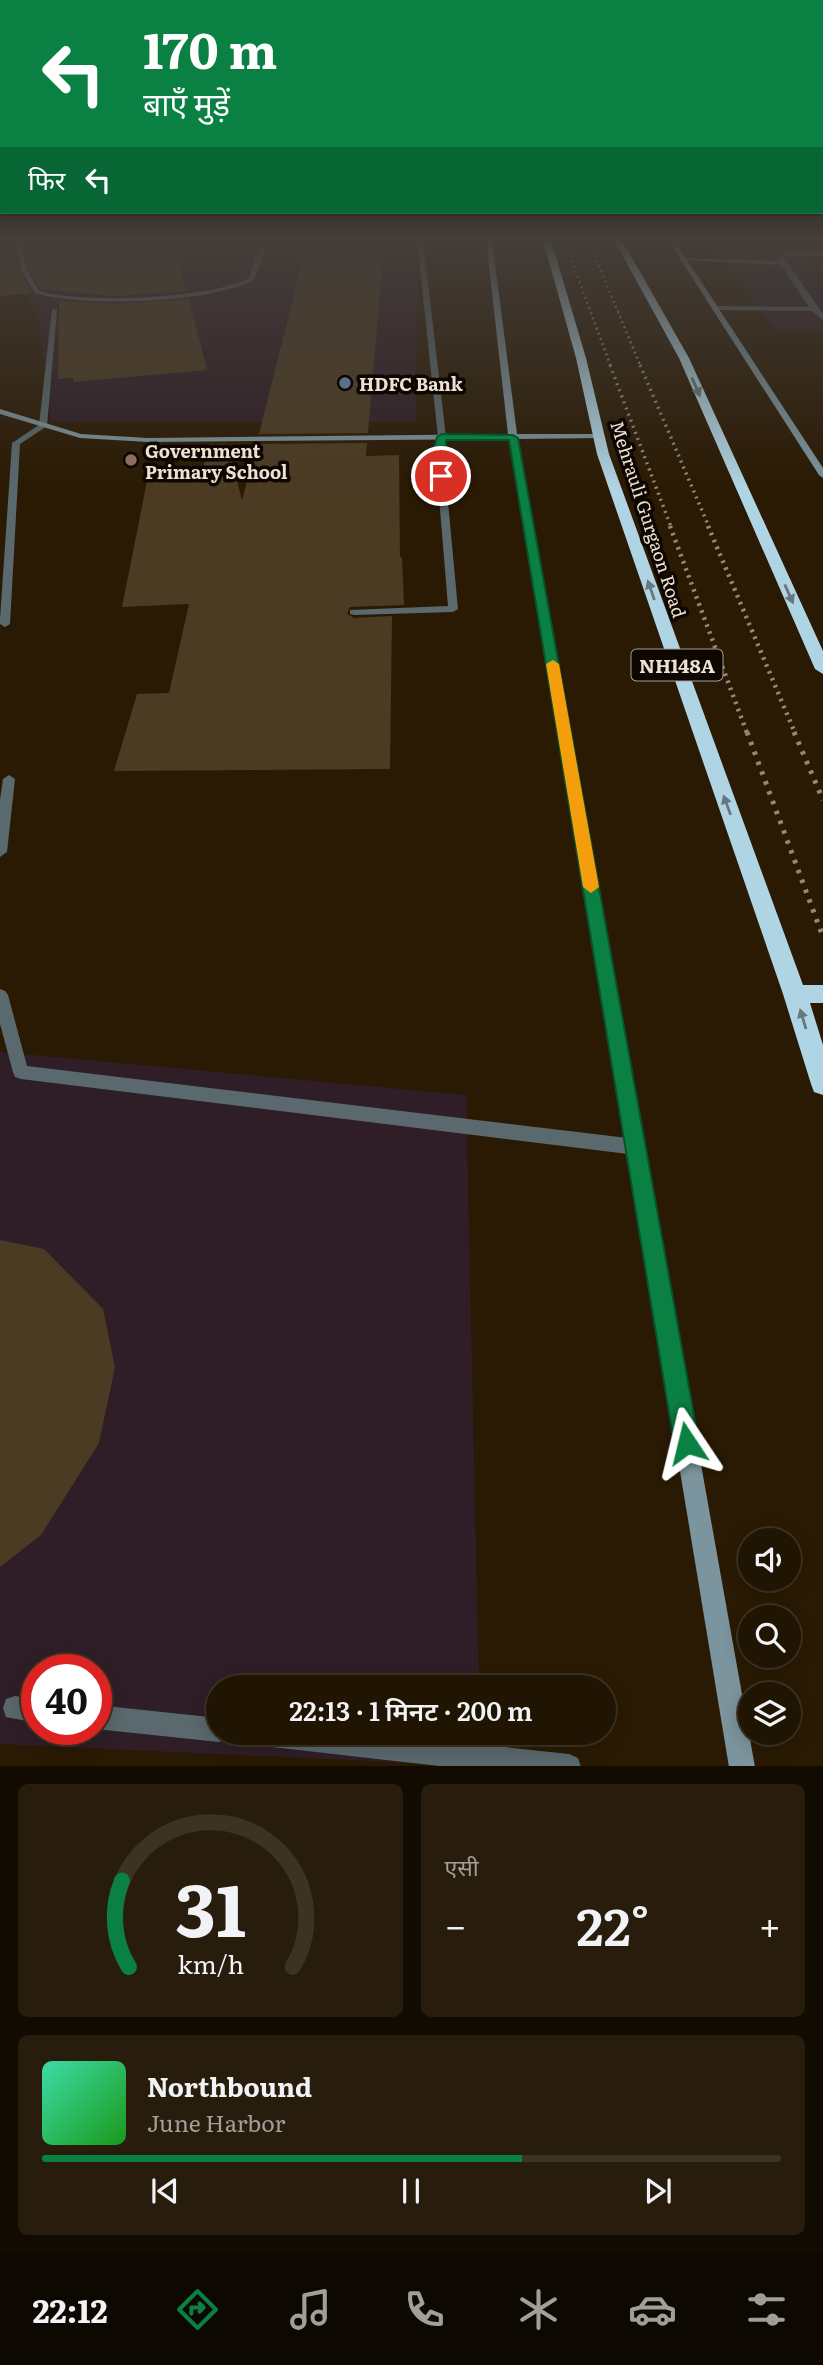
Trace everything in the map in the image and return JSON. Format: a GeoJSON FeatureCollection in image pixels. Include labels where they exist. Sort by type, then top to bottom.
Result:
{"type":"FeatureCollection","features":[{"type":"Feature","properties":{"kind":"highway","name":"Mehrauli Gurgaon Road"},"geometry":{"type":"LineString","coordinates":[[569,322],[603,454],[795,993],[823,1084]]}},
{"type":"Feature","properties":{"kind":"highway"},"geometry":{"type":"LineString","coordinates":[[664,322],[684,358],[823,669]]}},
{"type":"Feature","properties":{"kind":"highway"},"geometry":{"type":"LineString","coordinates":[[795,993],[823,994]]}},
{"type":"Feature","properties":{"kind":"street"},"geometry":{"type":"LineString","coordinates":[[499,322],[513,438],[742,1766]]}},
{"type":"Feature","properties":{"kind":"street"},"geometry":{"type":"LineString","coordinates":[[724,322],[823,475]]}},
{"type":"Feature","properties":{"kind":"street"},"geometry":{"type":"LineString","coordinates":[[0,411],[80,436],[148,440],[600,436]]}},
{"type":"Feature","properties":{"kind":"lane"},"geometry":{"type":"LineString","coordinates":[[5,624],[16,443],[43,426],[53,322]]}},
{"type":"Feature","properties":{"kind":"lane"},"geometry":{"type":"LineString","coordinates":[[354,612],[453,609],[439,449],[442,437],[429,322]]}},
{"type":"Feature","properties":{"kind":"lane"},"geometry":{"type":"LineString","coordinates":[[0,852],[9,779]]}},
{"type":"Feature","properties":{"kind":"lane"},"geometry":{"type":"LineString","coordinates":[[0,995],[20,1072],[636,1147]]}},
{"type":"Feature","properties":{"kind":"lane"},"geometry":{"type":"LineString","coordinates":[[112,1719],[206,1729]]}},
{"type":"Feature","properties":{"kind":"lane"},"geometry":{"type":"LineString","coordinates":[[369,1745],[569,1766]]}},
{"type":"Feature","properties":{"kind":"shaded area"},"geometry":{"type":"Polygon","coordinates":[[[39,322],[417,322],[416,422],[51,422],[39,322]]]}},
{"type":"Feature","properties":{"kind":"shaded area"},"geometry":{"type":"Polygon","coordinates":[[[769,322],[823,322],[823,332],[775,330],[769,322]]]}},
{"type":"Feature","properties":{"kind":"shaded area"},"geometry":{"type":"Polygon","coordinates":[[[0,1052],[466,1095],[479,1675],[206,1675],[206,1745],[480,1745],[481,1766],[22,1745],[112,1745],[112,1654],[21,1654],[21,1745],[0,1744],[0,1052]]]}},
{"type":"Feature","properties":{"kind":"building"},"geometry":{"type":"Polygon","coordinates":[[[59,322],[195,322],[207,370],[73,382],[73,378],[58,379],[59,322]]]}},
{"type":"Feature","properties":{"kind":"building"},"geometry":{"type":"Polygon","coordinates":[[[287,322],[377,322],[368,433],[259,434],[287,322]]]}},
{"type":"Feature","properties":{"kind":"building"},"geometry":{"type":"Polygon","coordinates":[[[367,443],[366,456],[399,455],[400,557],[404,605],[350,607],[347,614],[354,618],[392,616],[390,769],[114,771],[137,694],[169,693],[189,604],[122,607],[148,476],[201,475],[210,444],[227,444],[242,500],[257,444],[367,443]]]}},
{"type":"Feature","properties":{"kind":"building"},"geometry":{"type":"Polygon","coordinates":[[[0,1240],[44,1249],[103,1309],[115,1367],[99,1443],[41,1535],[0,1567],[0,1240]]]}},
{"type":"Feature","properties":{"kind":"railway"},"geometry":{"type":"LineString","coordinates":[[594,322],[611,367]]}},
{"type":"Feature","properties":{"kind":"railway"},"geometry":{"type":"LineString","coordinates":[[622,322],[641,367]]}},
{"type":"Feature","properties":{"kind":"railway"},"geometry":{"type":"LineString","coordinates":[[610,365],[671,527]]}},
{"type":"Feature","properties":{"kind":"railway"},"geometry":{"type":"LineString","coordinates":[[640,365],[709,527]]}},
{"type":"Feature","properties":{"kind":"railway"},"geometry":{"type":"LineString","coordinates":[[670,526],[747,733]]}},
{"type":"Feature","properties":{"kind":"railway"},"geometry":{"type":"LineString","coordinates":[[708,526],[795,733]]}},
{"type":"Feature","properties":{"kind":"railway"},"geometry":{"type":"LineString","coordinates":[[747,732],[823,937]]}},
{"type":"Feature","properties":{"kind":"railway"},"geometry":{"type":"LineString","coordinates":[[794,732],[823,800]]}},
{"type":"Feature","properties":{"kind":"slow traffic"},"geometry":{"type":"LineString","coordinates":[[553,664],[591,887]]}},
{"type":"Feature","properties":{"kind":"place","name":"HDFC Bank"},"geometry":{"type":"Point","coordinates":[345,383]}},
{"type":"Feature","properties":{"kind":"place","name":"Government Primary School"},"geometry":{"type":"Point","coordinates":[131,460]}},
{"type":"Feature","properties":{"kind":"route"},"geometry":{"type":"LineString","coordinates":[[441,476],[439,449],[442,437],[513,438],[687,1443]]}}]}
